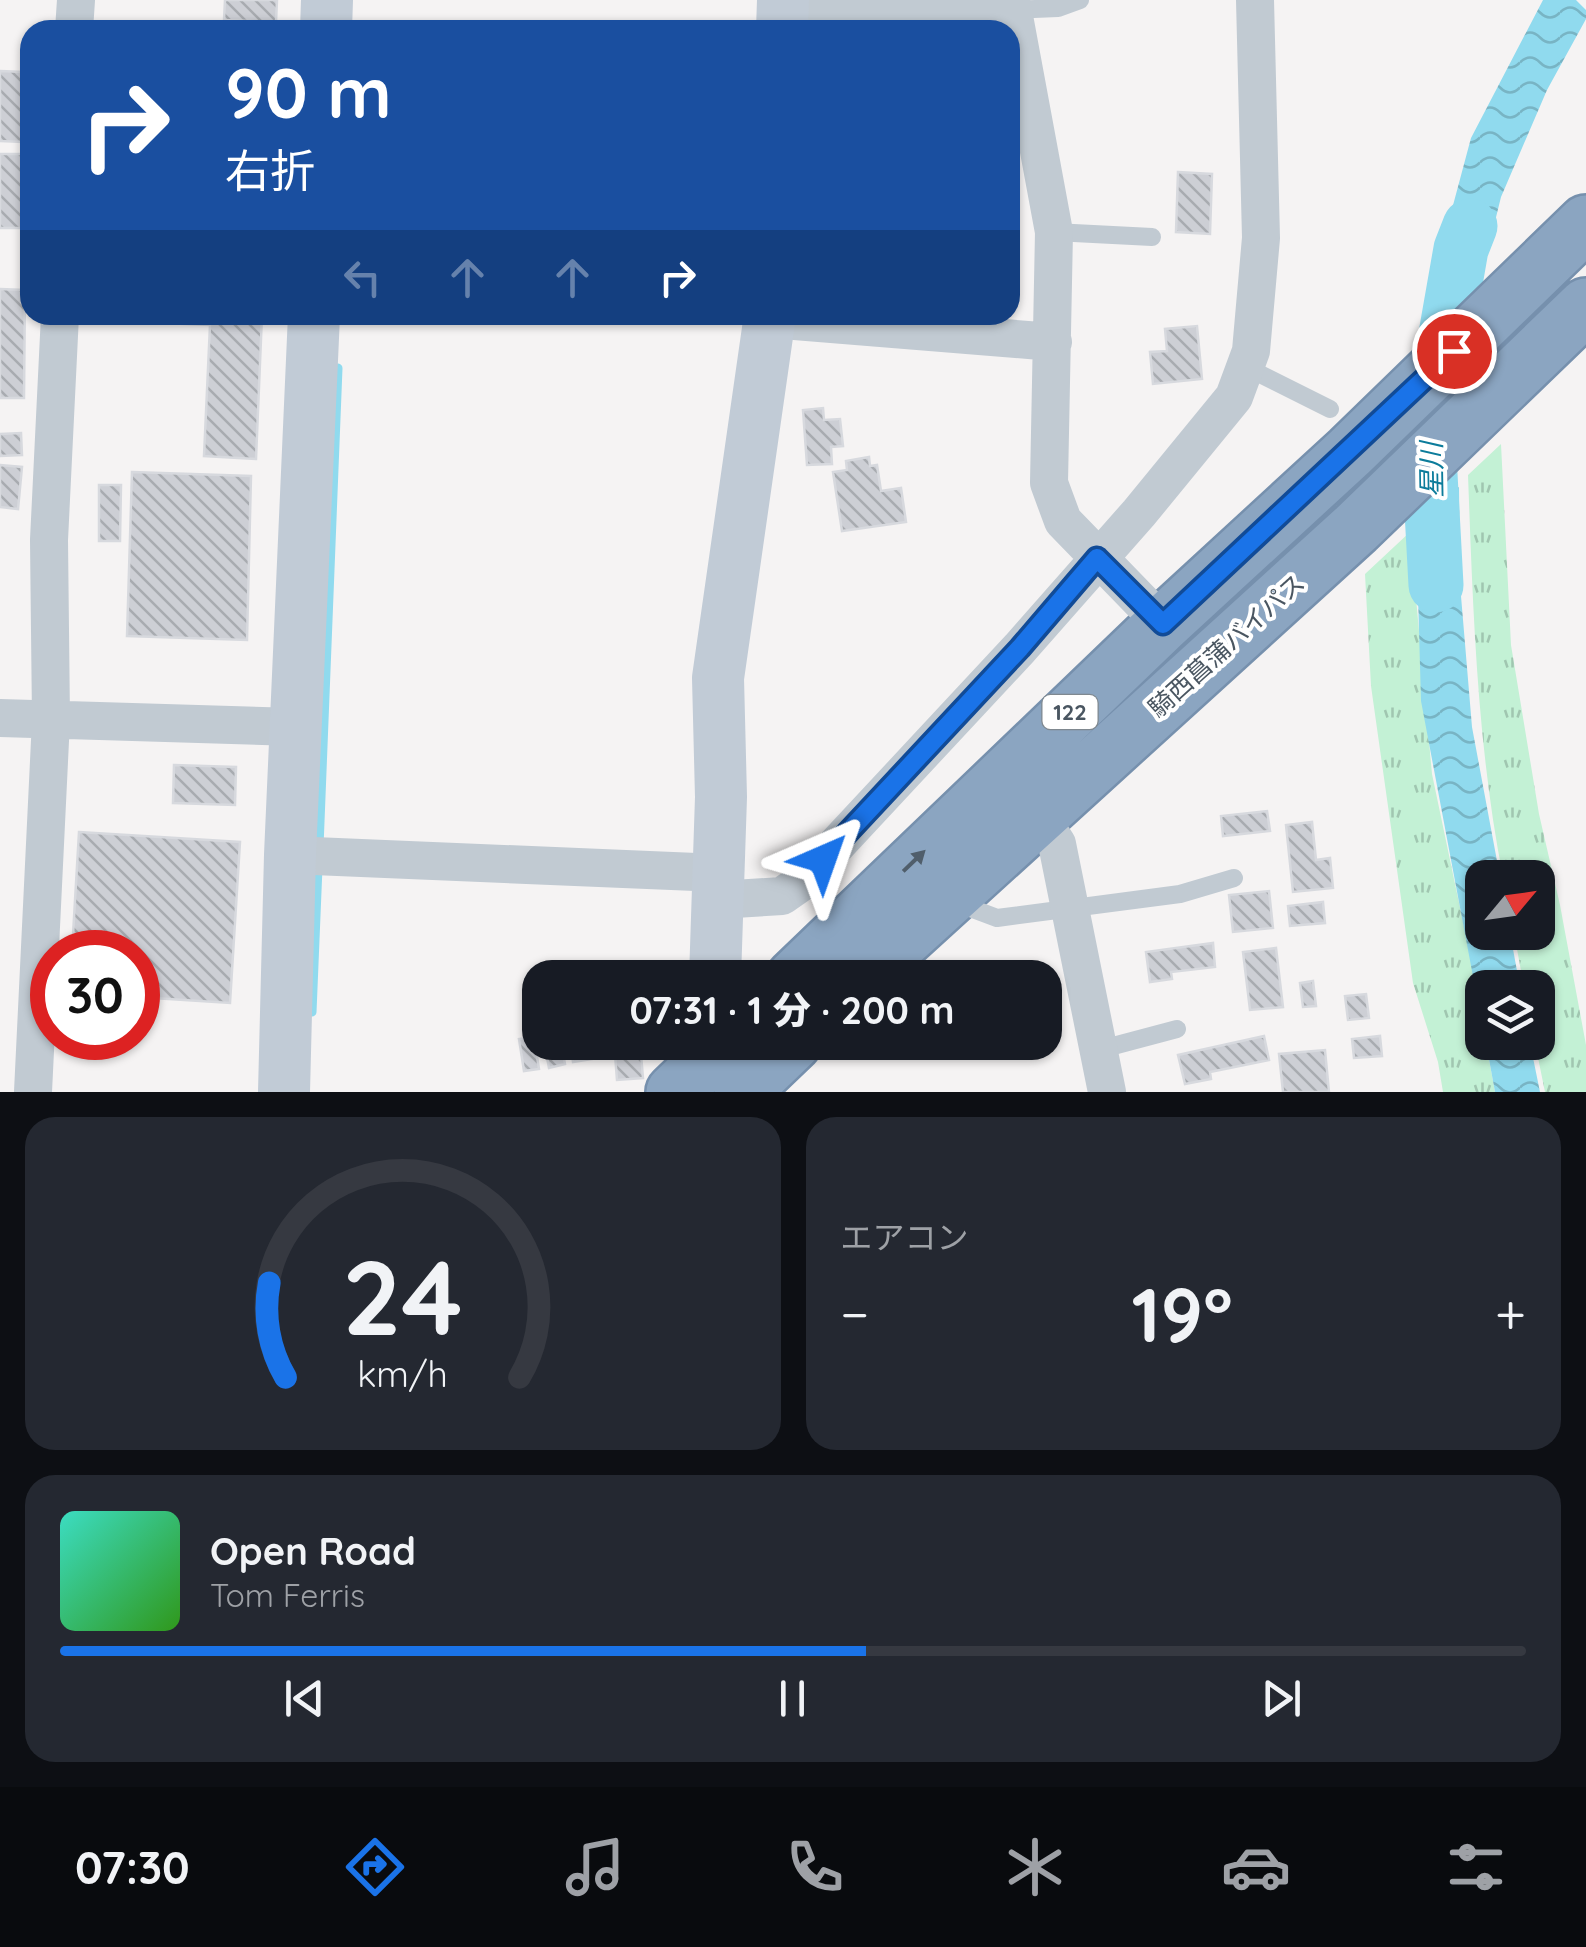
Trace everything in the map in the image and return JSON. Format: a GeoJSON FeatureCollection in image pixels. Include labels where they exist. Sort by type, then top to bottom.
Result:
{"type":"FeatureCollection","features":[{"type":"Feature","properties":{"kind":"highway"},"geometry":{"type":"LineString","coordinates":[[1534,337],[1577,247]]}},
{"type":"Feature","properties":{"kind":"highway","name":"騎西菖蒲バイパス"},"geometry":{"type":"LineString","coordinates":[[880,960],[1038,815],[1348,470],[1577,247]]}},
{"type":"Feature","properties":{"kind":"highway","name":"騎西菖蒲バイパス"},"geometry":{"type":"LineString","coordinates":[[813,960],[1163,624],[1348,470],[1534,337],[1586,306]]}},
{"type":"Feature","properties":{"kind":"highway"},"geometry":{"type":"LineString","coordinates":[[967,810],[1031,778],[1083,738],[1348,470]]}},
{"type":"Feature","properties":{"kind":"highway"},"geometry":{"type":"LineString","coordinates":[[674,1092],[723,1064]]}},
{"type":"Feature","properties":{"kind":"street"},"geometry":{"type":"LineString","coordinates":[[290,854],[719,886],[782,896],[802,882],[1020,648],[1234,397],[1250,351],[1261,238],[1255,0]]}},
{"type":"Feature","properties":{"kind":"street"},"geometry":{"type":"LineString","coordinates":[[783,12],[1011,9]]}},
{"type":"Feature","properties":{"kind":"street"},"geometry":{"type":"LineString","coordinates":[[1020,56],[1054,232],[1049,484],[1063,521],[1163,624]]}},
{"type":"Feature","properties":{"kind":"street"},"geometry":{"type":"LineString","coordinates":[[33,1092],[50,720],[50,540],[60,325]]}},
{"type":"Feature","properties":{"kind":"street"},"geometry":{"type":"LineString","coordinates":[[284,1092],[290,854],[314,325]]}},
{"type":"Feature","properties":{"kind":"street"},"geometry":{"type":"LineString","coordinates":[[716,960],[718,678],[769,325]]}},
{"type":"Feature","properties":{"kind":"street"},"geometry":{"type":"LineString","coordinates":[[861,325],[1053,342]]}},
{"type":"Feature","properties":{"kind":"street"},"geometry":{"type":"LineString","coordinates":[[0,718],[296,727]]}},
{"type":"Feature","properties":{"kind":"street"},"geometry":{"type":"LineString","coordinates":[[1038,815],[1056,844],[1107,1092]]}},
{"type":"Feature","properties":{"kind":"lane"},"geometry":{"type":"LineString","coordinates":[[1011,9],[1058,8],[1080,0]]}},
{"type":"Feature","properties":{"kind":"lane"},"geometry":{"type":"LineString","coordinates":[[1054,232],[1152,237]]}},
{"type":"Feature","properties":{"kind":"lane"},"geometry":{"type":"LineString","coordinates":[[1246,367],[1348,470]]}},
{"type":"Feature","properties":{"kind":"lane"},"geometry":{"type":"LineString","coordinates":[[957,889],[973,909],[997,918],[1180,894],[1234,878]]}},
{"type":"Feature","properties":{"kind":"lane"},"geometry":{"type":"LineString","coordinates":[[1098,1050],[1177,1028]]}},
{"type":"Feature","properties":{"kind":"green space"},"geometry":{"type":"Polygon","coordinates":[[[1501,444],[1511,645],[1550,860],[1500,860],[1478,677],[1468,475],[1501,444]]]}},
{"type":"Feature","properties":{"kind":"green space"},"geometry":{"type":"Polygon","coordinates":[[[1410,532],[1432,774],[1465,932],[1465,950],[1469,950],[1473,970],[1465,970],[1465,1060],[1489,1060],[1495,1092],[1443,1092],[1438,1062],[1413,983],[1371,686],[1365,574],[1410,532]]]}},
{"type":"Feature","properties":{"kind":"green space"},"geometry":{"type":"Polygon","coordinates":[[[1555,883],[1586,1045],[1586,1092],[1545,1092],[1538,1060],[1555,1060],[1555,970],[1521,970],[1517,950],[1555,950],[1555,883]]]}},
{"type":"Feature","properties":{"kind":"water"},"geometry":{"type":"Polygon","coordinates":[[[1543,0],[1576,0],[1586,10],[1586,19],[1547,90],[1501,197],[1484,266],[1421,325],[1471,138],[1543,0]]]}},
{"type":"Feature","properties":{"kind":"water"},"geometry":{"type":"Polygon","coordinates":[[[1459,487],[1460,584],[1472,727],[1497,860],[1465,860],[1465,934],[1421,701],[1416,525],[1459,487]]]}},
{"type":"Feature","properties":{"kind":"water"},"geometry":{"type":"Polygon","coordinates":[[[1468,950],[1513,950],[1517,970],[1472,970],[1468,950]]]}},
{"type":"Feature","properties":{"kind":"water"},"geometry":{"type":"Polygon","coordinates":[[[1489,1060],[1533,1060],[1540,1092],[1495,1092],[1489,1060]]]}},
{"type":"Feature","properties":{"kind":"building"},"geometry":{"type":"Polygon","coordinates":[[[225,0],[277,0],[276,20],[224,20],[225,0]]]}},
{"type":"Feature","properties":{"kind":"building"},"geometry":{"type":"Polygon","coordinates":[[[0,71],[20,72],[20,142],[0,141],[0,71]]]}},
{"type":"Feature","properties":{"kind":"building"},"geometry":{"type":"Polygon","coordinates":[[[0,154],[20,154],[20,228],[0,228],[0,154]]]}},
{"type":"Feature","properties":{"kind":"building"},"geometry":{"type":"Polygon","coordinates":[[[1178,172],[1212,174],[1210,234],[1176,232],[1178,172]]]}},
{"type":"Feature","properties":{"kind":"building"},"geometry":{"type":"Polygon","coordinates":[[[0,289],[20,290],[20,325],[25,325],[24,398],[0,398],[0,289]]]}},
{"type":"Feature","properties":{"kind":"building"},"geometry":{"type":"Polygon","coordinates":[[[210,325],[262,325],[256,459],[204,456],[210,325]]]}},
{"type":"Feature","properties":{"kind":"building"},"geometry":{"type":"Polygon","coordinates":[[[1197,326],[1202,379],[1153,384],[1150,352],[1167,351],[1165,329],[1197,326]]]}},
{"type":"Feature","properties":{"kind":"building"},"geometry":{"type":"Polygon","coordinates":[[[823,408],[824,420],[840,419],[843,446],[831,447],[832,464],[807,465],[803,410],[823,408]]]}},
{"type":"Feature","properties":{"kind":"building"},"geometry":{"type":"Polygon","coordinates":[[[21,433],[22,455],[0,456],[0,434],[21,433]]]}},
{"type":"Feature","properties":{"kind":"building"},"geometry":{"type":"Polygon","coordinates":[[[869,457],[870,466],[877,465],[881,491],[901,488],[906,522],[842,531],[833,472],[847,470],[846,461],[869,457]]]}},
{"type":"Feature","properties":{"kind":"building"},"geometry":{"type":"Polygon","coordinates":[[[0,465],[22,467],[18,509],[0,507],[0,465]]]}},
{"type":"Feature","properties":{"kind":"building"},"geometry":{"type":"Polygon","coordinates":[[[132,472],[251,476],[247,640],[127,636],[132,472]]]}},
{"type":"Feature","properties":{"kind":"building"},"geometry":{"type":"Polygon","coordinates":[[[99,485],[121,485],[120,541],[99,541],[99,485]]]}},
{"type":"Feature","properties":{"kind":"building"},"geometry":{"type":"Polygon","coordinates":[[[174,765],[236,767],[235,805],[173,803],[174,765]]]}},
{"type":"Feature","properties":{"kind":"building"},"geometry":{"type":"Polygon","coordinates":[[[1267,811],[1270,831],[1223,836],[1221,816],[1267,811]]]}},
{"type":"Feature","properties":{"kind":"building"},"geometry":{"type":"Polygon","coordinates":[[[1312,822],[1316,860],[1330,858],[1333,888],[1293,892],[1286,825],[1312,822]]]}},
{"type":"Feature","properties":{"kind":"building"},"geometry":{"type":"Polygon","coordinates":[[[79,832],[240,842],[230,1003],[160,998],[160,930],[73,930],[79,832]]]}},
{"type":"Feature","properties":{"kind":"building"},"geometry":{"type":"Polygon","coordinates":[[[1269,891],[1273,928],[1233,932],[1229,895],[1269,891]]]}},
{"type":"Feature","properties":{"kind":"building"},"geometry":{"type":"Polygon","coordinates":[[[1323,902],[1325,923],[1290,926],[1288,906],[1323,902]]]}},
{"type":"Feature","properties":{"kind":"building"},"geometry":{"type":"Polygon","coordinates":[[[1213,943],[1215,967],[1171,972],[1172,979],[1150,982],[1146,952],[1213,943]]]}},
{"type":"Feature","properties":{"kind":"building"},"geometry":{"type":"Polygon","coordinates":[[[1276,948],[1283,1007],[1250,1010],[1243,952],[1276,948]]]}},
{"type":"Feature","properties":{"kind":"building"},"geometry":{"type":"Polygon","coordinates":[[[1313,981],[1316,1006],[1303,1007],[1300,983],[1313,981]]]}},
{"type":"Feature","properties":{"kind":"building"},"geometry":{"type":"Polygon","coordinates":[[[1366,994],[1369,1018],[1348,1020],[1345,996],[1366,994]]]}},
{"type":"Feature","properties":{"kind":"building"},"geometry":{"type":"Polygon","coordinates":[[[1264,1036],[1269,1060],[1210,1072],[1211,1079],[1185,1084],[1178,1055],[1264,1036]]]}},
{"type":"Feature","properties":{"kind":"building"},"geometry":{"type":"Polygon","coordinates":[[[1380,1036],[1382,1056],[1354,1058],[1352,1039],[1380,1036]]]}},
{"type":"Feature","properties":{"kind":"building"},"geometry":{"type":"Polygon","coordinates":[[[1325,1050],[1329,1092],[1283,1092],[1279,1054],[1325,1050]]]}},
{"type":"Feature","properties":{"kind":"building"},"geometry":{"type":"Polygon","coordinates":[[[522,1060],[538,1060],[539,1069],[524,1071],[522,1060]]]}},
{"type":"Feature","properties":{"kind":"building"},"geometry":{"type":"Polygon","coordinates":[[[547,1060],[564,1060],[565,1064],[549,1068],[547,1060]]]}},
{"type":"Feature","properties":{"kind":"building"},"geometry":{"type":"Polygon","coordinates":[[[615,1060],[642,1060],[643,1078],[617,1080],[615,1060]]]}},
{"type":"Feature","properties":{"kind":"waterway","name":"星川"},"geometry":{"type":"LineString","coordinates":[[1436,585],[1428,437],[1461,249],[1470,226]]}},
{"type":"Feature","properties":{"kind":"waterway"},"geometry":{"type":"LineString","coordinates":[[319,847],[338,368]]}},
{"type":"Feature","properties":{"kind":"waterway"},"geometry":{"type":"LineString","coordinates":[[312,1012],[318,867]]}},
{"type":"Feature","properties":{"kind":"route"},"geometry":{"type":"LineString","coordinates":[[823,859],[1020,648],[1097,558],[1163,624],[1454,351]]}}]}
